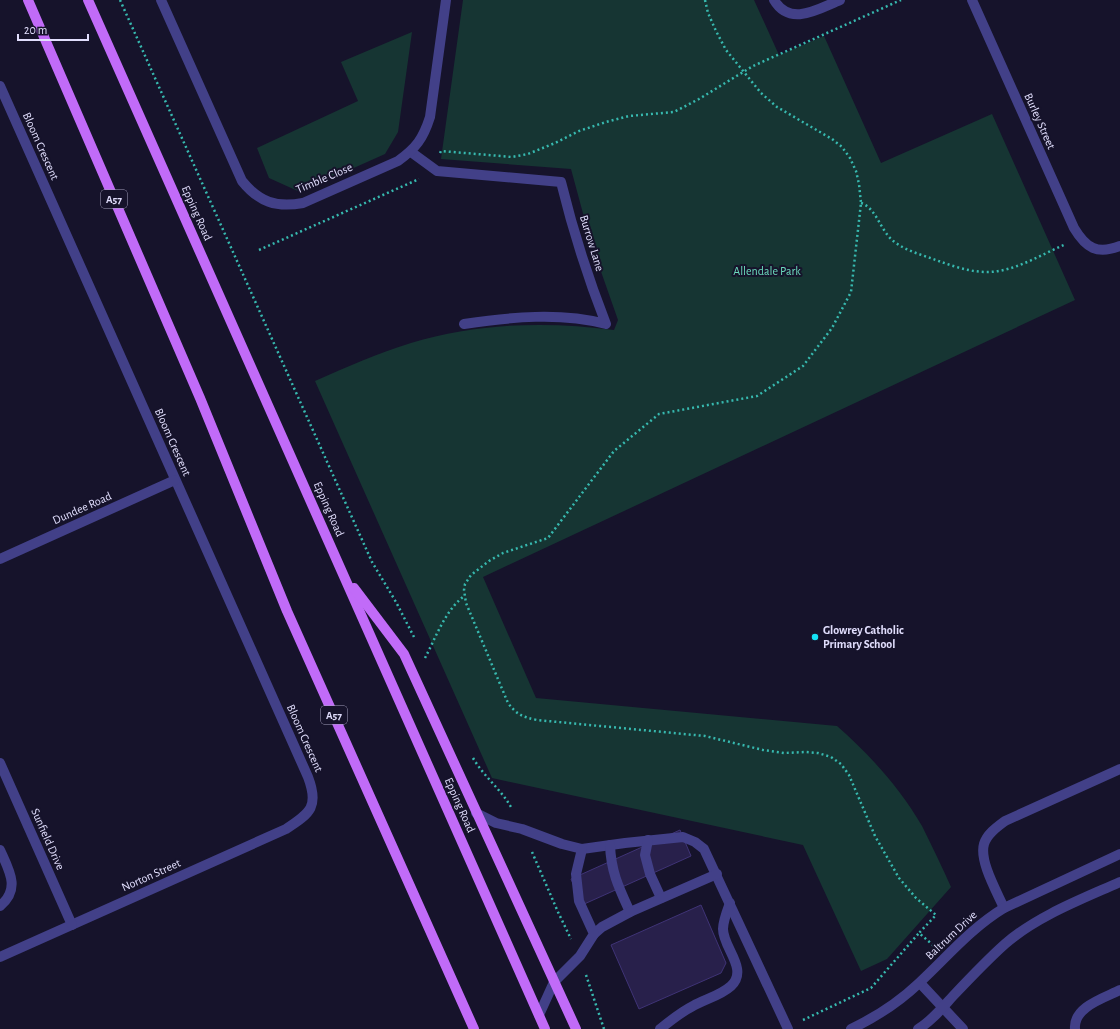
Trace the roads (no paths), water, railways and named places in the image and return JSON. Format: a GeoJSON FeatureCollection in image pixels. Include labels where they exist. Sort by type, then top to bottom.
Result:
{"type":"FeatureCollection","features":[{"type":"Feature","properties":{"kind":"main road","name":"A57"},"geometry":{"type":"LineString","coordinates":[[28,0],[200,398],[287,610],[474,1029]]}},
{"type":"Feature","properties":{"kind":"main road","name":"Epping Road"},"geometry":{"type":"LineString","coordinates":[[88,0],[545,1029]]}},
{"type":"Feature","properties":{"kind":"main road"},"geometry":{"type":"LineString","coordinates":[[343,574],[404,654],[576,1029]]}},
{"type":"Feature","properties":{"kind":"street","name":"Timble Close"},"geometry":{"type":"LineString","coordinates":[[161,0],[242,181],[258,198],[279,205],[290,206],[303,203],[398,161],[411,152],[420,141],[426,130],[430,117],[446,0]]}},
{"type":"Feature","properties":{"kind":"street"},"geometry":{"type":"LineString","coordinates":[[774,0],[778,6],[795,14],[804,14],[814,11],[840,0]]}},
{"type":"Feature","properties":{"kind":"street","name":"Burley Street"},"geometry":{"type":"LineString","coordinates":[[972,0],[1079,238],[1091,248],[1099,250],[1108,250],[1120,246]]}},
{"type":"Feature","properties":{"kind":"street","name":"Bloom Crescent"},"geometry":{"type":"LineString","coordinates":[[0,86],[308,777],[313,789],[314,797],[309,810]]}},
{"type":"Feature","properties":{"kind":"street","name":"Burrow Lane"},"geometry":{"type":"LineString","coordinates":[[411,152],[437,171],[561,182],[570,218],[606,324],[582,318],[550,316],[494,319],[464,324]]}},
{"type":"Feature","properties":{"kind":"street","name":"Dundee Road"},"geometry":{"type":"LineString","coordinates":[[0,559],[175,480]]}},
{"type":"Feature","properties":{"kind":"street","name":"Sunfield Drive"},"geometry":{"type":"LineString","coordinates":[[0,763],[72,925]]}},
{"type":"Feature","properties":{"kind":"street"},"geometry":{"type":"LineString","coordinates":[[1004,908],[985,863],[983,853],[984,843],[989,835],[1005,821],[1120,769]]}},
{"type":"Feature","properties":{"kind":"street","name":"Norton Street"},"geometry":{"type":"LineString","coordinates":[[0,957],[286,828],[300,821],[309,810]]}},
{"type":"Feature","properties":{"kind":"street"},"geometry":{"type":"LineString","coordinates":[[476,813],[496,822],[522,828],[562,844],[582,849],[683,837],[695,842],[704,849],[717,874],[788,1028]]}},
{"type":"Feature","properties":{"kind":"street"},"geometry":{"type":"LineString","coordinates":[[648,840],[645,855],[650,874],[661,898]]}},
{"type":"Feature","properties":{"kind":"street"},"geometry":{"type":"LineString","coordinates":[[610,845],[611,862],[616,884],[630,912]]}},
{"type":"Feature","properties":{"kind":"street"},"geometry":{"type":"LineString","coordinates":[[582,849],[576,874],[579,901],[594,934]]}},
{"type":"Feature","properties":{"kind":"street"},"geometry":{"type":"LineString","coordinates":[[0,850],[9,870],[12,885],[5,902],[0,906]]}},
{"type":"Feature","properties":{"kind":"street","name":"Baltrum Drive"},"geometry":{"type":"LineString","coordinates":[[851,1029],[870,1020],[900,1000],[920,983],[975,928],[990,916],[1120,854]]}},
{"type":"Feature","properties":{"kind":"street"},"geometry":{"type":"LineString","coordinates":[[539,1014],[554,982],[580,956],[594,934],[630,912],[717,874]]}},
{"type":"Feature","properties":{"kind":"street"},"geometry":{"type":"LineString","coordinates":[[918,1029],[924,1026],[1006,943],[1043,919],[1120,882]]}},
{"type":"Feature","properties":{"kind":"street"},"geometry":{"type":"LineString","coordinates":[[660,1029],[692,1006],[724,991],[735,981],[737,973],[736,964],[723,930],[730,902]]}},
{"type":"Feature","properties":{"kind":"street"},"geometry":{"type":"LineString","coordinates":[[920,983],[963,1029]]}},
{"type":"Feature","properties":{"kind":"street"},"geometry":{"type":"LineString","coordinates":[[1075,1029],[1077,1017],[1088,1006],[1120,990]]}},
{"type":"Feature","properties":{"kind":"place","name":"Glowrey Catholic Primary School"},"geometry":{"type":"Point","coordinates":[815,637]}},
{"type":"Feature","properties":{"kind":"park label","name":"Allendale Park"},"geometry":{"type":"Point","coordinates":[767,271]}}]}
